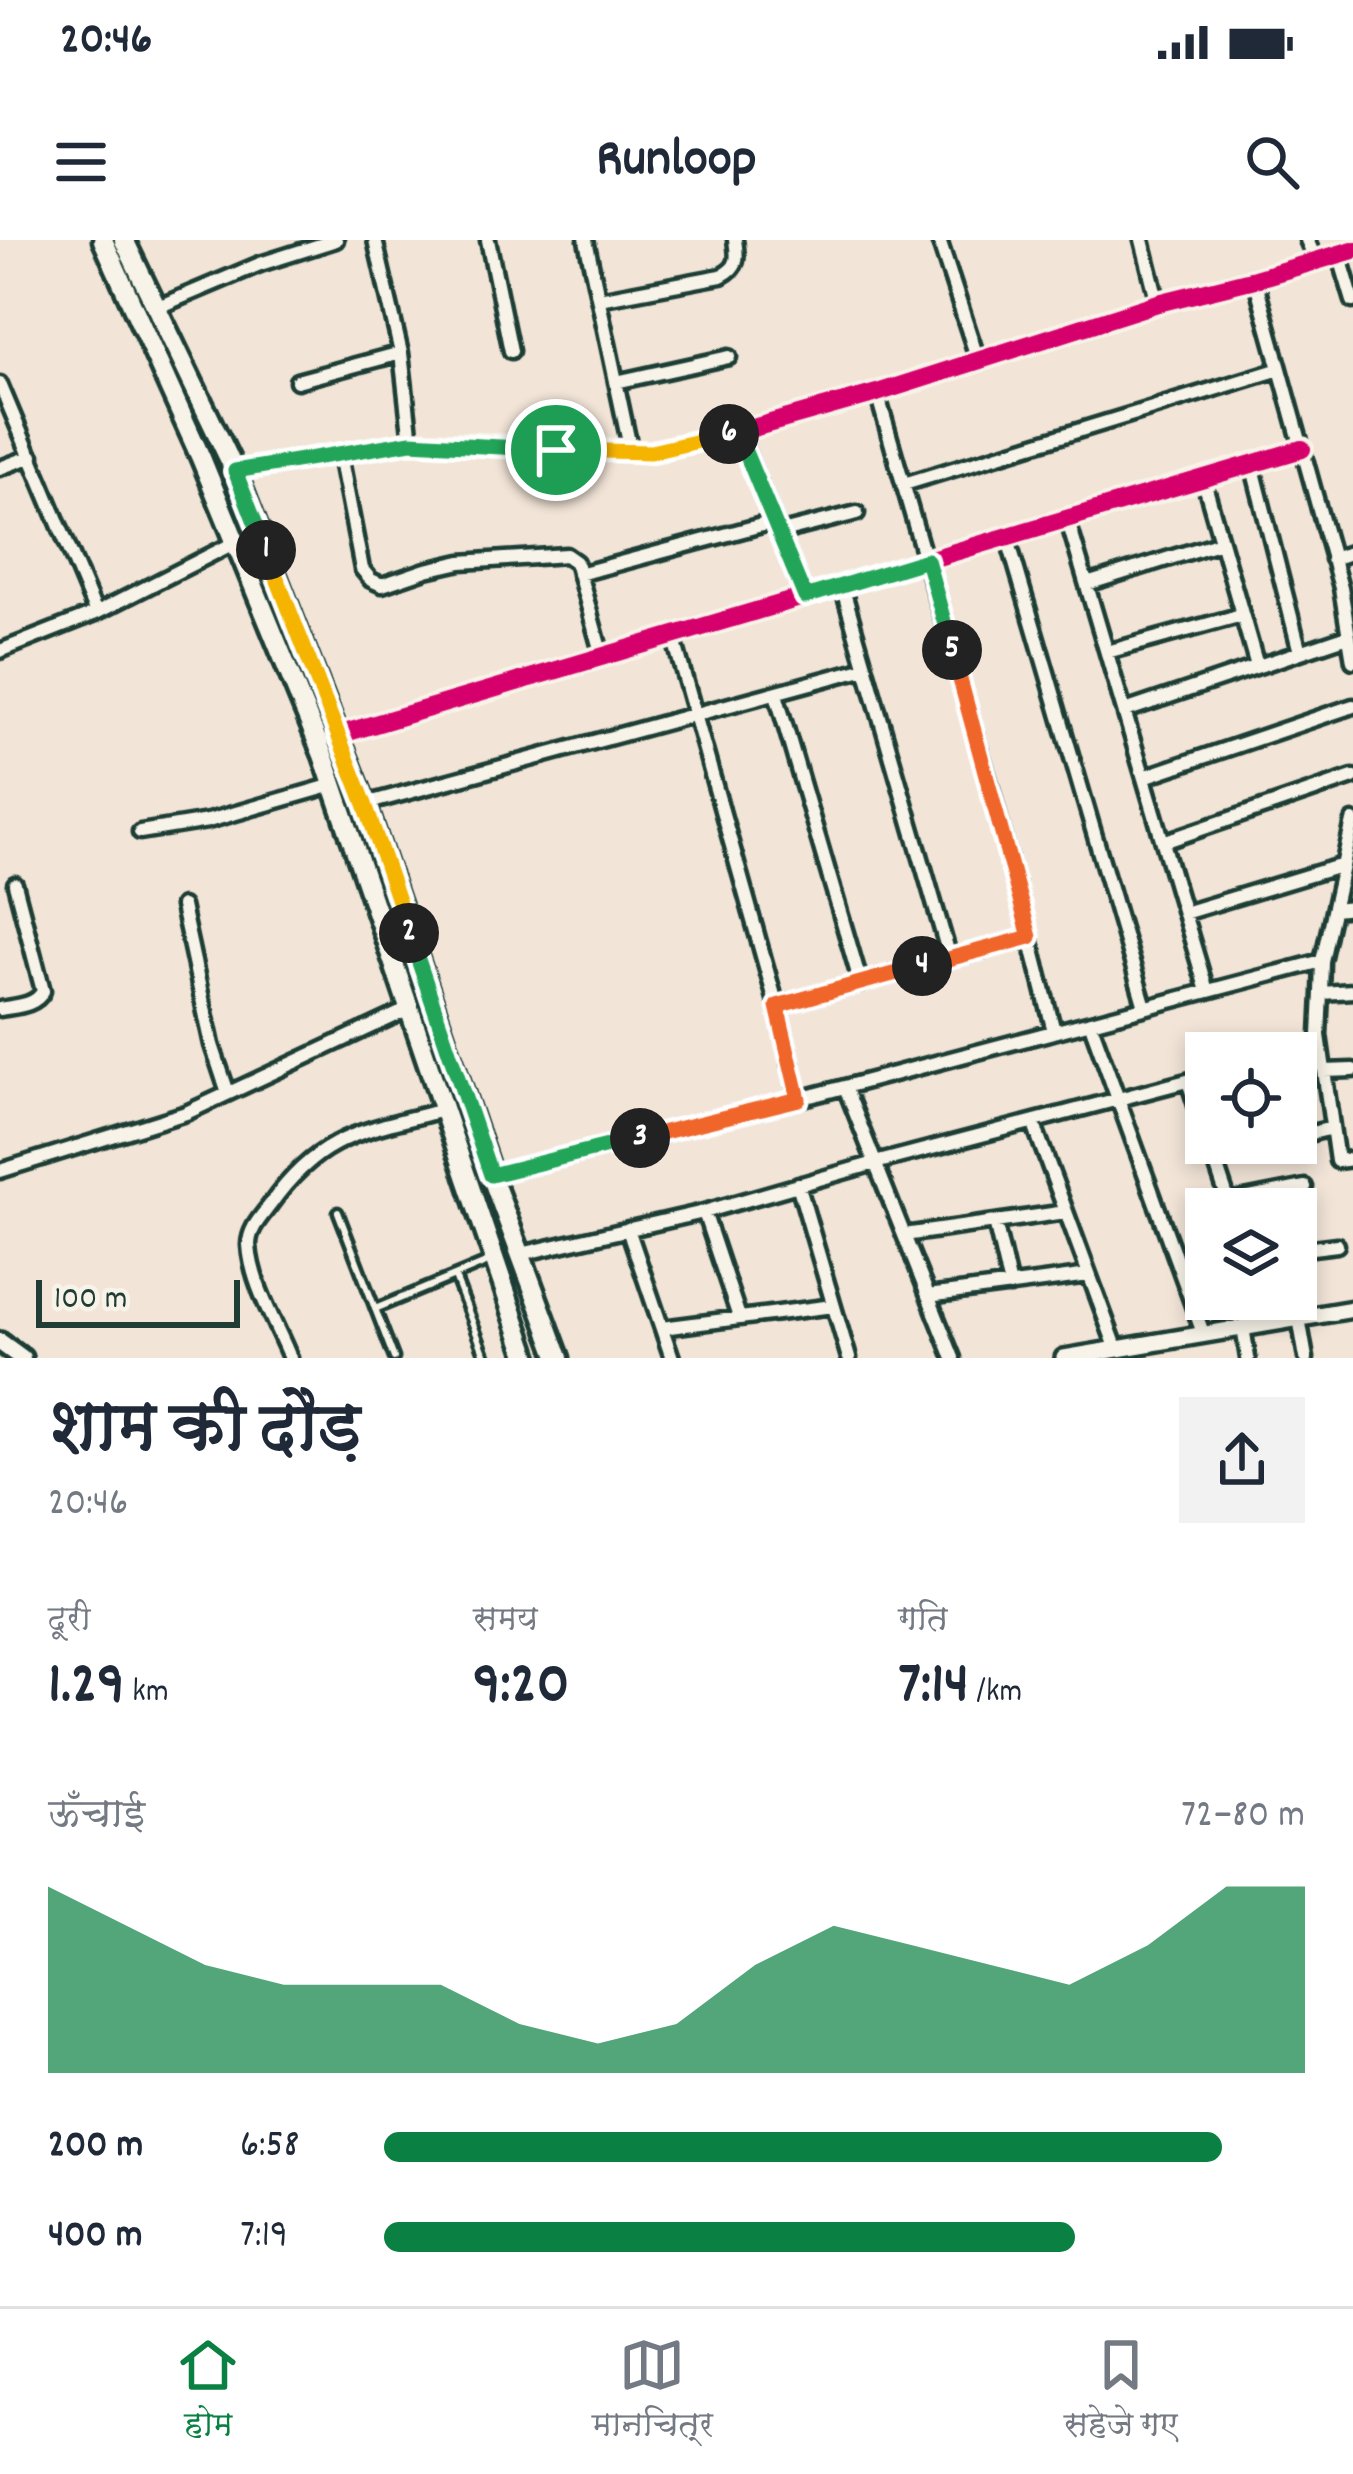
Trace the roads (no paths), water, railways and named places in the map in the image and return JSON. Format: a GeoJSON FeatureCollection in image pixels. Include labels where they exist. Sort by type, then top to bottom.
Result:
{"type":"FeatureCollection","features":[{"type":"Feature","properties":{"kind":"main road"},"geometry":{"type":"LineString","coordinates":[[103,240],[202,458],[333,785],[528,1358]]}},
{"type":"Feature","properties":{"kind":"main road"},"geometry":{"type":"LineString","coordinates":[[124,240],[235,471],[365,804],[491,1175],[560,1358]]}},
{"type":"Feature","properties":{"kind":"main road"},"geometry":{"type":"LineString","coordinates":[[0,1342],[22,1358]]}},
{"type":"Feature","properties":{"kind":"street"},"geometry":{"type":"LineString","coordinates":[[158,308],[260,264],[336,240]]}},
{"type":"Feature","properties":{"kind":"street"},"geometry":{"type":"LineString","coordinates":[[375,240],[401,352],[411,442]]}},
{"type":"Feature","properties":{"kind":"street"},"geometry":{"type":"LineString","coordinates":[[488,240],[511,351]]}},
{"type":"Feature","properties":{"kind":"street"},"geometry":{"type":"LineString","coordinates":[[586,240],[631,452]]}},
{"type":"Feature","properties":{"kind":"street"},"geometry":{"type":"LineString","coordinates":[[598,299],[721,276],[738,258],[735,240]]}},
{"type":"Feature","properties":{"kind":"street"},"geometry":{"type":"LineString","coordinates":[[939,240],[978,361]]}},
{"type":"Feature","properties":{"kind":"street"},"geometry":{"type":"LineString","coordinates":[[1142,240],[1158,303]]}},
{"type":"Feature","properties":{"kind":"street"},"geometry":{"type":"LineString","coordinates":[[1307,240],[1316,260]]}},
{"type":"Feature","properties":{"kind":"street"},"geometry":{"type":"LineString","coordinates":[[235,471],[411,442],[651,452],[877,393],[1158,303],[1346,252],[1353,302]]}},
{"type":"Feature","properties":{"kind":"street"},"geometry":{"type":"LineString","coordinates":[[1255,279],[1341,588],[1353,662]]}},
{"type":"Feature","properties":{"kind":"street"},"geometry":{"type":"LineString","coordinates":[[297,380],[401,352]]}},
{"type":"Feature","properties":{"kind":"street"},"geometry":{"type":"LineString","coordinates":[[616,382],[729,357]]}},
{"type":"Feature","properties":{"kind":"street"},"geometry":{"type":"LineString","coordinates":[[904,484],[1280,369]]}},
{"type":"Feature","properties":{"kind":"street"},"geometry":{"type":"LineString","coordinates":[[0,384],[96,613]]}},
{"type":"Feature","properties":{"kind":"street"},"geometry":{"type":"LineString","coordinates":[[877,393],[1054,1031]]}},
{"type":"Feature","properties":{"kind":"street"},"geometry":{"type":"LineString","coordinates":[[737,432],[805,597]]}},
{"type":"Feature","properties":{"kind":"street"},"geometry":{"type":"LineString","coordinates":[[338,735],[1302,449]]}},
{"type":"Feature","properties":{"kind":"street"},"geometry":{"type":"LineString","coordinates":[[340,455],[362,569],[376,584],[461,562],[566,555],[576,562],[602,656]]}},
{"type":"Feature","properties":{"kind":"street"},"geometry":{"type":"LineString","coordinates":[[0,468],[32,456]]}},
{"type":"Feature","properties":{"kind":"street"},"geometry":{"type":"LineString","coordinates":[[1252,464],[1300,652]]}},
{"type":"Feature","properties":{"kind":"street"},"geometry":{"type":"LineString","coordinates":[[1203,478],[1257,666]]}},
{"type":"Feature","properties":{"kind":"street"},"geometry":{"type":"LineString","coordinates":[[579,574],[857,513]]}},
{"type":"Feature","properties":{"kind":"street"},"geometry":{"type":"LineString","coordinates":[[1067,518],[1207,991]]}},
{"type":"Feature","properties":{"kind":"street"},"geometry":{"type":"LineString","coordinates":[[1007,536],[1145,1007]]}},
{"type":"Feature","properties":{"kind":"street"},"geometry":{"type":"LineString","coordinates":[[0,651],[96,613],[236,542]]}},
{"type":"Feature","properties":{"kind":"street"},"geometry":{"type":"LineString","coordinates":[[1087,584],[1221,542]]}},
{"type":"Feature","properties":{"kind":"street"},"geometry":{"type":"LineString","coordinates":[[1332,559],[1353,552]]}},
{"type":"Feature","properties":{"kind":"street"},"geometry":{"type":"LineString","coordinates":[[842,586],[950,958]]}},
{"type":"Feature","properties":{"kind":"street"},"geometry":{"type":"LineString","coordinates":[[1107,652],[1242,615]]}},
{"type":"Feature","properties":{"kind":"street"},"geometry":{"type":"LineString","coordinates":[[673,636],[799,1099]]}},
{"type":"Feature","properties":{"kind":"street"},"geometry":{"type":"LineString","coordinates":[[1125,710],[1348,636]]}},
{"type":"Feature","properties":{"kind":"street"},"geometry":{"type":"LineString","coordinates":[[365,804],[866,668]]}},
{"type":"Feature","properties":{"kind":"street"},"geometry":{"type":"LineString","coordinates":[[776,694],[861,984]]}},
{"type":"Feature","properties":{"kind":"street"},"geometry":{"type":"LineString","coordinates":[[1144,777],[1353,706]]}},
{"type":"Feature","properties":{"kind":"street"},"geometry":{"type":"LineString","coordinates":[[1163,842],[1353,777]]}},
{"type":"Feature","properties":{"kind":"street"},"geometry":{"type":"LineString","coordinates":[[140,832],[208,820],[333,785]]}},
{"type":"Feature","properties":{"kind":"street"},"geometry":{"type":"LineString","coordinates":[[1353,821],[1322,961],[1321,993],[1321,1051],[1337,1161],[1353,1159]]}},
{"type":"Feature","properties":{"kind":"street"},"geometry":{"type":"LineString","coordinates":[[1184,913],[1343,865]]}},
{"type":"Feature","properties":{"kind":"street"},"geometry":{"type":"LineString","coordinates":[[0,1010],[33,1002],[43,992],[15,884]]}},
{"type":"Feature","properties":{"kind":"street"},"geometry":{"type":"LineString","coordinates":[[182,906],[212,1045],[229,1093]]}},
{"type":"Feature","properties":{"kind":"street"},"geometry":{"type":"LineString","coordinates":[[1334,910],[1353,908]]}},
{"type":"Feature","properties":{"kind":"street"},"geometry":{"type":"LineString","coordinates":[[777,1006],[1030,937]]}},
{"type":"Feature","properties":{"kind":"street"},"geometry":{"type":"LineString","coordinates":[[491,1175],[1322,961]]}},
{"type":"Feature","properties":{"kind":"street"},"geometry":{"type":"LineString","coordinates":[[1321,993],[1353,992]]}},
{"type":"Feature","properties":{"kind":"street"},"geometry":{"type":"LineString","coordinates":[[0,1172],[186,1113],[409,1009]]}},
{"type":"Feature","properties":{"kind":"street"},"geometry":{"type":"LineString","coordinates":[[1090,1022],[1203,1333]]}},
{"type":"Feature","properties":{"kind":"street"},"geometry":{"type":"LineString","coordinates":[[1317,1052],[1321,1051]]}},
{"type":"Feature","properties":{"kind":"street"},"geometry":{"type":"LineString","coordinates":[[1324,1071],[1353,1070]]}},
{"type":"Feature","properties":{"kind":"street"},"geometry":{"type":"LineString","coordinates":[[521,1254],[704,1212],[1185,1082]]}},
{"type":"Feature","properties":{"kind":"street"},"geometry":{"type":"LineString","coordinates":[[844,1087],[952,1358]]}},
{"type":"Feature","properties":{"kind":"street"},"geometry":{"type":"LineString","coordinates":[[290,1358],[256,1277],[251,1230],[287,1180],[325,1148],[354,1134],[443,1110]]}},
{"type":"Feature","properties":{"kind":"street"},"geometry":{"type":"LineString","coordinates":[[1033,1122],[1117,1350]]}},
{"type":"Feature","properties":{"kind":"street"},"geometry":{"type":"LineString","coordinates":[[1317,1131],[1332,1127]]}},
{"type":"Feature","properties":{"kind":"street"},"geometry":{"type":"LineString","coordinates":[[798,1184],[849,1358]]}},
{"type":"Feature","properties":{"kind":"street"},"geometry":{"type":"LineString","coordinates":[[1301,1188],[1305,1187]]}},
{"type":"Feature","properties":{"kind":"street"},"geometry":{"type":"LineString","coordinates":[[704,1212],[739,1317]]}},
{"type":"Feature","properties":{"kind":"street"},"geometry":{"type":"LineString","coordinates":[[904,1235],[1066,1212]]}},
{"type":"Feature","properties":{"kind":"street"},"geometry":{"type":"LineString","coordinates":[[995,1222],[1010,1286]]}},
{"type":"Feature","properties":{"kind":"street"},"geometry":{"type":"LineString","coordinates":[[628,1229],[672,1358]]}},
{"type":"Feature","properties":{"kind":"street"},"geometry":{"type":"LineString","coordinates":[[1317,1247],[1337,1245]]}},
{"type":"Feature","properties":{"kind":"street"},"geometry":{"type":"LineString","coordinates":[[928,1296],[1089,1275]]}},
{"type":"Feature","properties":{"kind":"street"},"geometry":{"type":"LineString","coordinates":[[662,1328],[833,1306]]}},
{"type":"Feature","properties":{"kind":"street"},"geometry":{"type":"LineString","coordinates":[[1317,1315],[1353,1309]]}},
{"type":"Feature","properties":{"kind":"street"},"geometry":{"type":"LineString","coordinates":[[1064,1358],[1117,1350],[1143,1352],[1203,1333],[1287,1320]]}},
{"type":"Feature","properties":{"kind":"street"},"geometry":{"type":"LineString","coordinates":[[1299,1320],[1306,1358]]}},
{"type":"Feature","properties":{"kind":"street"},"geometry":{"type":"LineString","coordinates":[[1243,1327],[1248,1358]]}},
{"type":"Feature","properties":{"kind":"lane"},"geometry":{"type":"LineString","coordinates":[[338,1212],[394,1358]]}},
{"type":"Feature","properties":{"kind":"lane"},"geometry":{"type":"LineString","coordinates":[[375,1309],[493,1260]]}},
{"type":"Feature","properties":{"kind":"lane"},"geometry":{"type":"LineString","coordinates":[[455,1277],[486,1358]]}}]}
